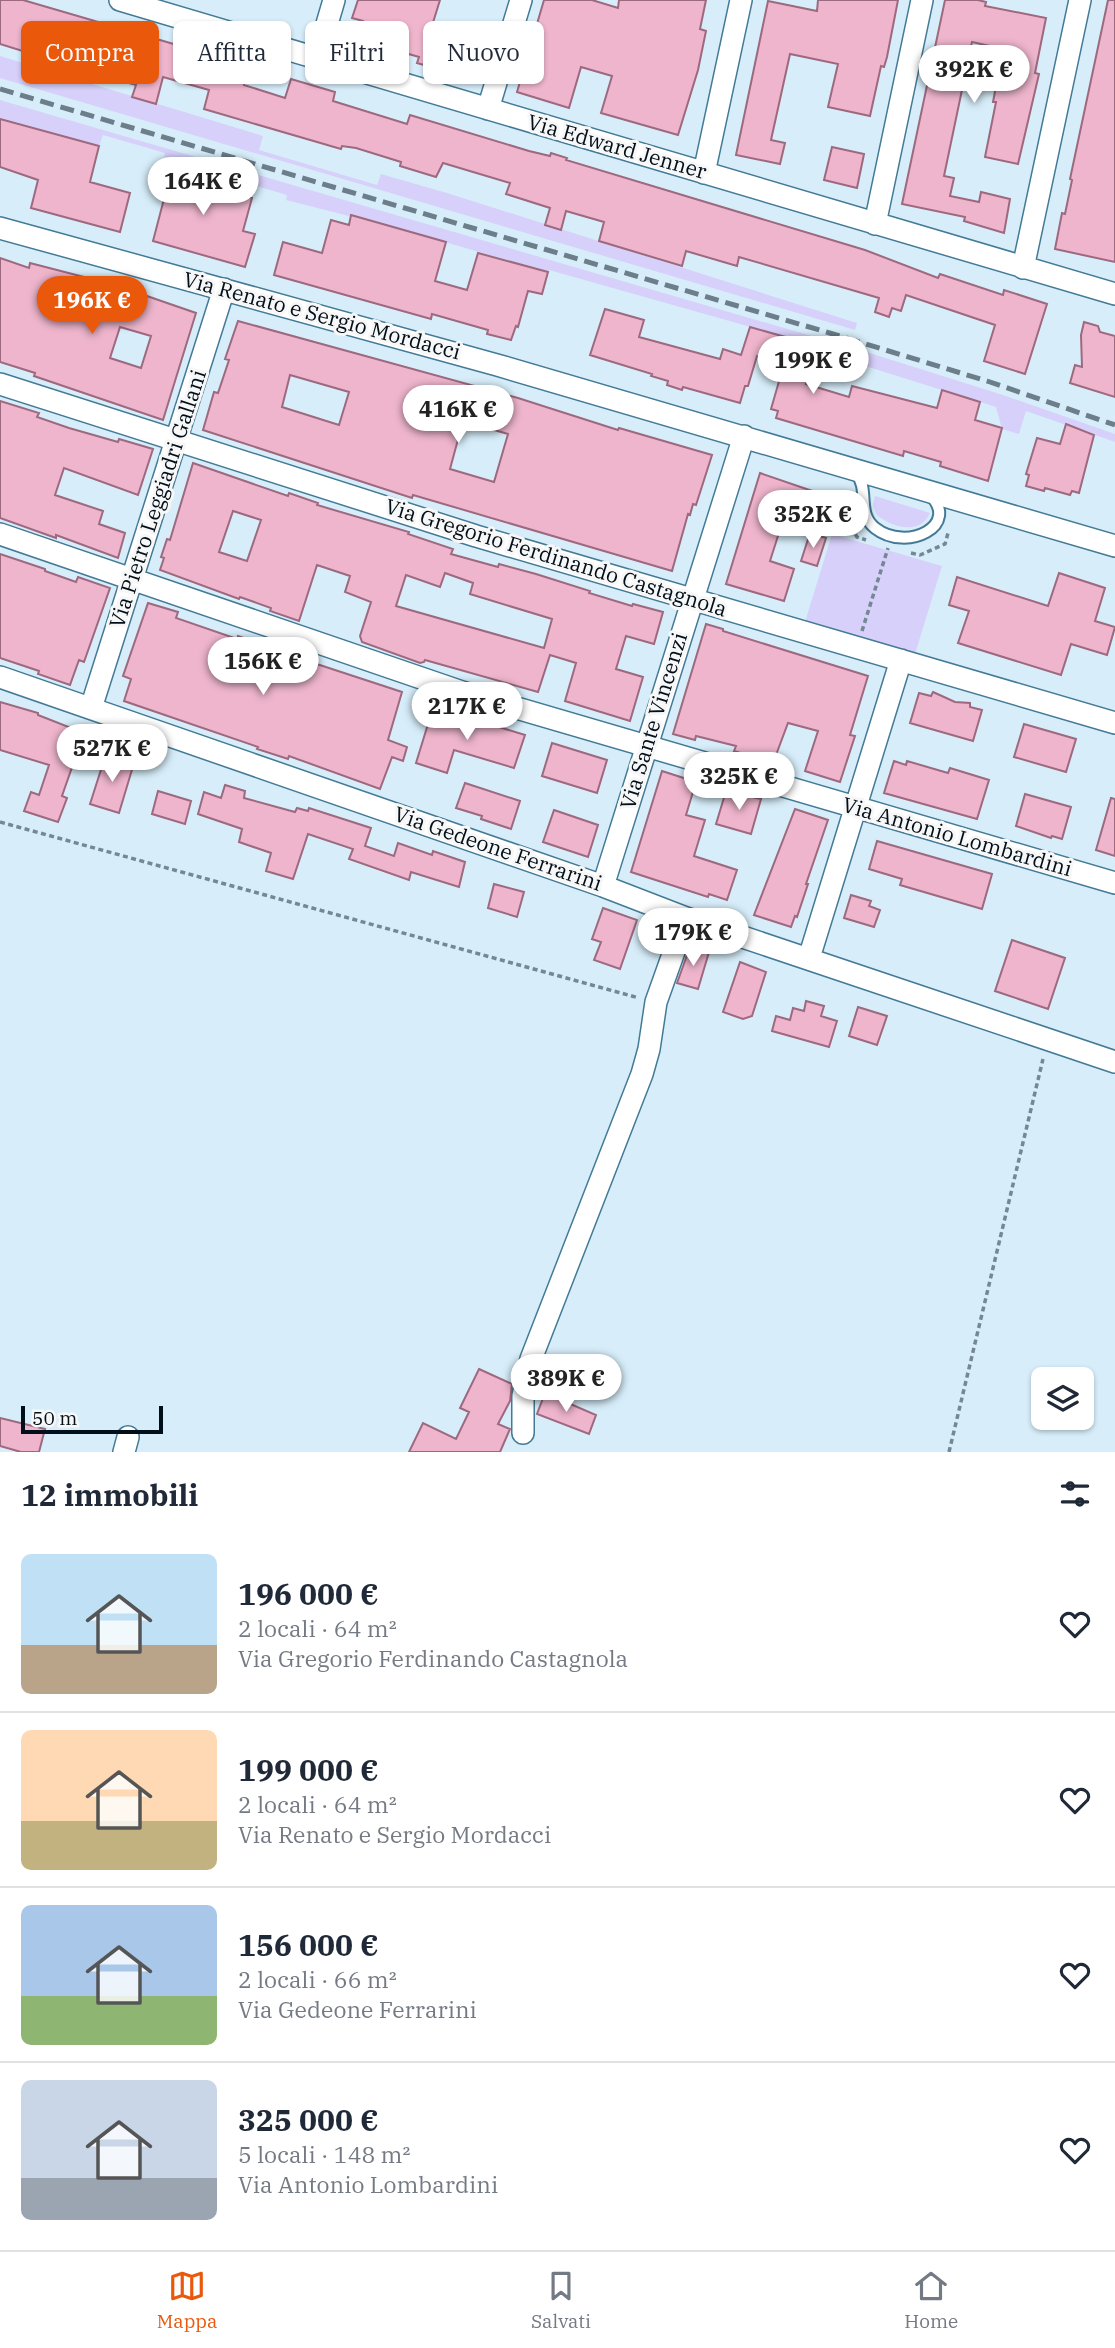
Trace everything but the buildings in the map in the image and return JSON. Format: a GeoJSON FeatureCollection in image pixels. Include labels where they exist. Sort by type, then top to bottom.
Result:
{"type":"FeatureCollection","features":[{"type":"Feature","properties":{"kind":"street","name":"Via Edward Jenner"},"geometry":{"type":"LineString","coordinates":[[120,0],[149,4],[305,54]]}},
{"type":"Feature","properties":{"kind":"street"},"geometry":{"type":"LineString","coordinates":[[328,21],[334,0]]}},
{"type":"Feature","properties":{"kind":"street"},"geometry":{"type":"LineString","coordinates":[[488,109],[521,0]]}},
{"type":"Feature","properties":{"kind":"street"},"geometry":{"type":"LineString","coordinates":[[704,173],[741,0]]}},
{"type":"Feature","properties":{"kind":"street"},"geometry":{"type":"LineString","coordinates":[[875,224],[922,0]]}},
{"type":"Feature","properties":{"kind":"street"},"geometry":{"type":"LineString","coordinates":[[1023,268],[1080,0]]}},
{"type":"Feature","properties":{"kind":"street","name":"Via Edward Jenner"},"geometry":{"type":"LineString","coordinates":[[404,84],[1115,294]]}},
{"type":"Feature","properties":{"kind":"street","name":"Via Renato e Sergio Mordacci"},"geometry":{"type":"LineString","coordinates":[[0,228],[744,436],[1115,546]]}},
{"type":"Feature","properties":{"kind":"street","name":"Via Pietro Leggiadri Gallani"},"geometry":{"type":"LineString","coordinates":[[91,708],[224,289]]}},
{"type":"Feature","properties":{"kind":"street","name":"Via Gregorio Ferdinando Castagnola"},"geometry":{"type":"LineString","coordinates":[[0,384],[476,537],[1115,723]]}},
{"type":"Feature","properties":{"kind":"street","name":"Via Sante Vincenzi"},"geometry":{"type":"LineString","coordinates":[[603,886],[744,436]]}},
{"type":"Feature","properties":{"kind":"street","name":"Via Antonio Lombardini"},"geometry":{"type":"LineString","coordinates":[[0,534],[449,688],[1115,883]]}},
{"type":"Feature","properties":{"kind":"street"},"geometry":{"type":"LineString","coordinates":[[808,958],[901,660]]}},
{"type":"Feature","properties":{"kind":"street","name":"Via Gedeone Ferrarini"},"geometry":{"type":"LineString","coordinates":[[0,677],[603,886],[686,918],[1115,1062]]}},
{"type":"Feature","properties":{"kind":"street"},"geometry":{"type":"LineString","coordinates":[[523,1433],[523,1396],[531,1359],[642,1074],[656,1002],[686,918]]}},
{"type":"Feature","properties":{"kind":"lane"},"geometry":{"type":"LineString","coordinates":[[845,466],[855,472],[862,481],[866,517],[874,527],[886,533],[915,538],[932,528],[938,512],[937,502],[929,493],[918,488]]}},
{"type":"Feature","properties":{"kind":"path"},"geometry":{"type":"LineString","coordinates":[[857,647],[888,546]]}},
{"type":"Feature","properties":{"kind":"path"},"geometry":{"type":"LineString","coordinates":[[0,822],[656,1002]]}},
{"type":"Feature","properties":{"kind":"path"},"geometry":{"type":"LineString","coordinates":[[949,1452],[1048,1039]]}},
{"type":"Feature","properties":{"kind":"shaded area"},"geometry":{"type":"Polygon","coordinates":[[[0,56],[21,62],[21,84],[92,84],[263,136],[259,150],[377,185],[381,174],[447,193],[857,323],[855,330],[0,78],[0,56]]]}},
{"type":"Feature","properties":{"kind":"shaded area"},"geometry":{"type":"Polygon","coordinates":[[[0,100],[863,351],[1115,434],[1115,442],[1026,411],[1019,434],[1002,429],[996,407],[859,364],[860,358],[549,270],[548,272],[400,229],[286,200],[287,195],[230,178],[230,175],[164,157],[165,153],[103,135],[99,146],[0,119],[0,100]]]}},
{"type":"Feature","properties":{"kind":"shaded area"},"geometry":{"type":"Polygon","coordinates":[[[875,496],[930,513],[926,520],[913,527],[898,526],[877,515],[873,505],[875,496]]]}},
{"type":"Feature","properties":{"kind":"shaded area"},"geometry":{"type":"Polygon","coordinates":[[[832,534],[942,566],[915,654],[805,622],[832,534]]]}},
{"type":"Feature","properties":{"kind":"railway"},"geometry":{"type":"LineString","coordinates":[[0,89],[833,334],[987,381],[1115,425]]}}]}
